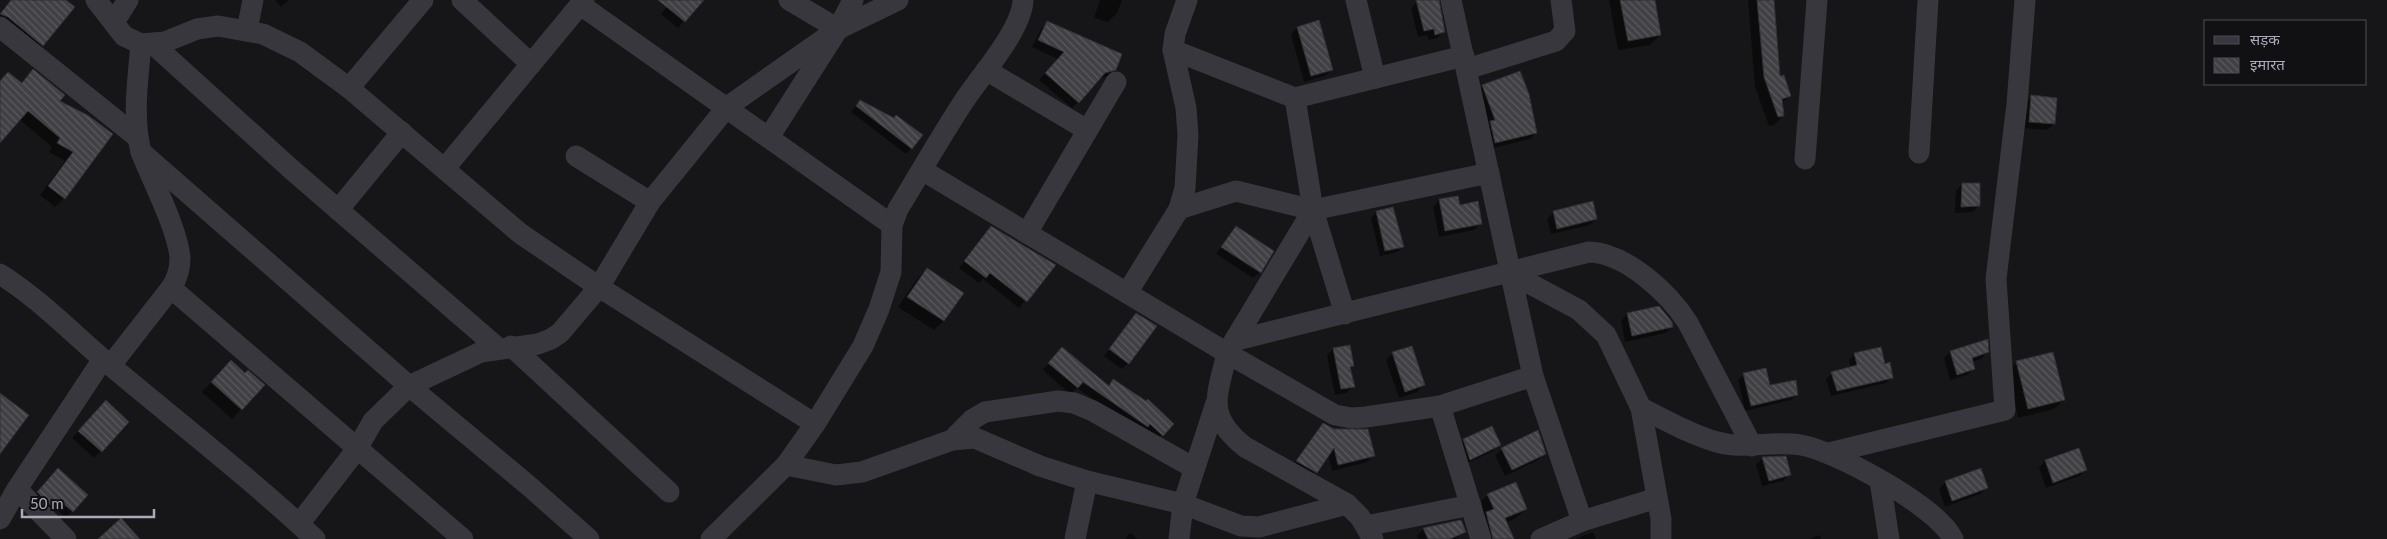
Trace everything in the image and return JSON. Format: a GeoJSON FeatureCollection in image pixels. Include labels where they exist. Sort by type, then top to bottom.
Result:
{"type":"FeatureCollection","features":[{"type":"Feature","properties":{"kind":"street"},"geometry":{"type":"LineString","coordinates":[[96,0],[124,36],[147,44],[338,210],[504,347],[670,492]]}},
{"type":"Feature","properties":{"kind":"street"},"geometry":{"type":"LineString","coordinates":[[114,22],[128,0]]}},
{"type":"Feature","properties":{"kind":"street"},"geometry":{"type":"LineString","coordinates":[[247,30],[253,0]]}},
{"type":"Feature","properties":{"kind":"street"},"geometry":{"type":"LineString","coordinates":[[349,88],[423,0]]}},
{"type":"Feature","properties":{"kind":"street"},"geometry":{"type":"LineString","coordinates":[[462,0],[532,64]]}},
{"type":"Feature","properties":{"kind":"street"},"geometry":{"type":"LineString","coordinates":[[789,0],[838,28]]}},
{"type":"Feature","properties":{"kind":"street"},"geometry":{"type":"LineString","coordinates":[[769,137],[838,28],[853,0]]}},
{"type":"Feature","properties":{"kind":"street"},"geometry":{"type":"LineString","coordinates":[[299,524],[357,449],[373,421],[409,386],[470,356],[504,347],[527,346],[551,339],[560,333],[599,287],[650,202],[727,106],[838,28],[898,0]]}},
{"type":"Feature","properties":{"kind":"street"},"geometry":{"type":"LineString","coordinates":[[711,539],[786,465],[815,424],[863,346],[879,309],[891,272],[892,225],[898,209],[1021,14],[1022,0]]}},
{"type":"Feature","properties":{"kind":"street"},"geometry":{"type":"LineString","coordinates":[[1127,293],[1179,209],[1185,188],[1188,135],[1186,108],[1173,50],[1175,34],[1187,0]]}},
{"type":"Feature","properties":{"kind":"street"},"geometry":{"type":"LineString","coordinates":[[1356,0],[1375,78]]}},
{"type":"Feature","properties":{"kind":"street"},"geometry":{"type":"LineString","coordinates":[[1452,0],[1533,376],[1582,521]]}},
{"type":"Feature","properties":{"kind":"street"},"geometry":{"type":"LineString","coordinates":[[1173,50],[1295,98],[1375,78],[1465,63],[1556,41],[1565,30],[1561,0]]}},
{"type":"Feature","properties":{"kind":"street"},"geometry":{"type":"LineString","coordinates":[[1805,159],[1818,0]]}},
{"type":"Feature","properties":{"kind":"street"},"geometry":{"type":"LineString","coordinates":[[1919,153],[1928,0]]}},
{"type":"Feature","properties":{"kind":"street"},"geometry":{"type":"LineString","coordinates":[[1829,454],[2005,410],[1996,279],[2017,104],[2025,0]]}},
{"type":"Feature","properties":{"kind":"street"},"geometry":{"type":"LineString","coordinates":[[445,168],[583,3],[892,225]]}},
{"type":"Feature","properties":{"kind":"street"},"geometry":{"type":"LineString","coordinates":[[147,44],[204,27],[218,26],[247,30],[290,47],[349,88],[521,234],[599,287],[815,424]]}},
{"type":"Feature","properties":{"kind":"street"},"geometry":{"type":"LineString","coordinates":[[0,28],[139,144],[409,386],[529,486],[589,539]]}},
{"type":"Feature","properties":{"kind":"street"},"geometry":{"type":"LineString","coordinates":[[0,519],[17,489],[107,362],[172,288],[178,272],[179,249],[139,144],[136,113],[147,44]]}},
{"type":"Feature","properties":{"kind":"street"},"geometry":{"type":"LineString","coordinates":[[986,70],[1088,130]]}},
{"type":"Feature","properties":{"kind":"street"},"geometry":{"type":"LineString","coordinates":[[1027,233],[1116,82]]}},
{"type":"Feature","properties":{"kind":"street"},"geometry":{"type":"LineString","coordinates":[[1295,98],[1313,210],[1345,314]]}},
{"type":"Feature","properties":{"kind":"street"},"geometry":{"type":"LineString","coordinates":[[338,210],[402,132]]}},
{"type":"Feature","properties":{"kind":"street"},"geometry":{"type":"LineString","coordinates":[[576,156],[650,202]]}},
{"type":"Feature","properties":{"kind":"street"},"geometry":{"type":"LineString","coordinates":[[922,170],[1127,293],[1232,347],[1335,415],[1352,418],[1366,417],[1440,406],[1533,376]]}},
{"type":"Feature","properties":{"kind":"street"},"geometry":{"type":"LineString","coordinates":[[1179,209],[1236,191],[1313,210],[1489,173]]}},
{"type":"Feature","properties":{"kind":"street"},"geometry":{"type":"LineString","coordinates":[[1180,539],[1183,504],[1232,347],[1313,210]]}},
{"type":"Feature","properties":{"kind":"street"},"geometry":{"type":"LineString","coordinates":[[1232,347],[1345,314],[1589,252],[1603,252],[1615,256],[1628,265],[1678,307],[1752,446]]}},
{"type":"Feature","properties":{"kind":"street"},"geometry":{"type":"LineString","coordinates":[[1510,273],[1579,310],[1606,335],[1641,408],[1657,498],[1662,539]]}},
{"type":"Feature","properties":{"kind":"street"},"geometry":{"type":"LineString","coordinates":[[0,274],[50,311],[315,539]]}},
{"type":"Feature","properties":{"kind":"street"},"geometry":{"type":"LineString","coordinates":[[172,288],[463,539]]}},
{"type":"Feature","properties":{"kind":"street"},"geometry":{"type":"LineString","coordinates":[[952,440],[973,419],[985,412],[1058,401],[1074,403],[1093,411],[1194,468]]}},
{"type":"Feature","properties":{"kind":"street"},"geometry":{"type":"LineString","coordinates":[[1216,403],[1222,423],[1232,436],[1246,447],[1348,504],[1360,517],[1369,532],[1471,505]]}},
{"type":"Feature","properties":{"kind":"street"},"geometry":{"type":"LineString","coordinates":[[1440,406],[1481,539]]}},
{"type":"Feature","properties":{"kind":"street"},"geometry":{"type":"LineString","coordinates":[[1641,408],[1718,442],[1735,446],[1779,443],[1802,445],[1829,454],[1911,498],[1940,521],[1953,539]]}},
{"type":"Feature","properties":{"kind":"street"},"geometry":{"type":"LineString","coordinates":[[786,465],[836,475],[862,472],[952,440],[975,438],[1040,466],[1087,481],[1183,504],[1241,526],[1252,527],[1348,504]]}},
{"type":"Feature","properties":{"kind":"street"},"geometry":{"type":"LineString","coordinates":[[1075,539],[1087,481]]}},
{"type":"Feature","properties":{"kind":"street"},"geometry":{"type":"LineString","coordinates":[[1880,482],[1889,539]]}},
{"type":"Feature","properties":{"kind":"street"},"geometry":{"type":"LineString","coordinates":[[17,489],[66,539]]}},
{"type":"Feature","properties":{"kind":"street"},"geometry":{"type":"LineString","coordinates":[[1541,539],[1582,521],[1657,498]]}},
{"type":"Feature","properties":{"kind":"building"},"geometry":{"type":"Polygon","coordinates":[[[11,0],[66,0],[75,7],[43,46],[8,17],[0,14],[11,0]]]}},
{"type":"Feature","properties":{"kind":"building"},"geometry":{"type":"Polygon","coordinates":[[[658,0],[704,0],[685,22],[658,0]]]}},
{"type":"Feature","properties":{"kind":"building"},"geometry":{"type":"Polygon","coordinates":[[[1416,0],[1439,0],[1445,32],[1435,35],[1434,29],[1424,31],[1416,0]]]}},
{"type":"Feature","properties":{"kind":"building"},"geometry":{"type":"Polygon","coordinates":[[[1620,0],[1655,0],[1661,35],[1628,41],[1620,0]]]}},
{"type":"Feature","properties":{"kind":"building"},"geometry":{"type":"Polygon","coordinates":[[[1757,0],[1774,0],[1780,76],[1784,75],[1791,96],[1782,99],[1784,116],[1778,117],[1764,77],[1757,0]]]}},
{"type":"Feature","properties":{"kind":"building"},"geometry":{"type":"Polygon","coordinates":[[[1319,20],[1333,70],[1311,76],[1297,27],[1319,20]]]}},
{"type":"Feature","properties":{"kind":"building"},"geometry":{"type":"Polygon","coordinates":[[[1047,21],[1122,54],[1116,70],[1105,73],[1079,103],[1045,73],[1064,52],[1038,40],[1047,21]]]}},
{"type":"Feature","properties":{"kind":"building"},"geometry":{"type":"Polygon","coordinates":[[[33,69],[65,95],[60,101],[89,116],[113,134],[65,199],[48,186],[73,152],[57,143],[60,138],[28,111],[0,143],[0,81],[8,72],[22,83],[33,69]]]}},
{"type":"Feature","properties":{"kind":"building"},"geometry":{"type":"Polygon","coordinates":[[[1520,71],[1529,94],[1537,133],[1495,143],[1490,121],[1495,120],[1482,85],[1520,71]]]}},
{"type":"Feature","properties":{"kind":"building"},"geometry":{"type":"Polygon","coordinates":[[[2031,95],[2057,98],[2055,124],[2029,122],[2031,95]]]}},
{"type":"Feature","properties":{"kind":"building"},"geometry":{"type":"Polygon","coordinates":[[[860,100],[894,118],[896,115],[923,135],[912,149],[856,106],[860,100]]]}},
{"type":"Feature","properties":{"kind":"building"},"geometry":{"type":"Polygon","coordinates":[[[1962,183],[1980,183],[1980,206],[1961,207],[1962,183]]]}},
{"type":"Feature","properties":{"kind":"building"},"geometry":{"type":"Polygon","coordinates":[[[1458,196],[1460,205],[1478,201],[1482,224],[1445,231],[1439,199],[1458,196]]]}},
{"type":"Feature","properties":{"kind":"building"},"geometry":{"type":"Polygon","coordinates":[[[1593,201],[1597,219],[1557,229],[1553,211],[1593,201]]]}},
{"type":"Feature","properties":{"kind":"building"},"geometry":{"type":"Polygon","coordinates":[[[1393,207],[1404,247],[1385,251],[1376,211],[1393,207]]]}},
{"type":"Feature","properties":{"kind":"building"},"geometry":{"type":"Polygon","coordinates":[[[991,226],[1056,265],[1027,302],[990,273],[986,278],[964,261],[991,226]]]}},
{"type":"Feature","properties":{"kind":"building"},"geometry":{"type":"Polygon","coordinates":[[[1236,226],[1274,251],[1261,273],[1221,247],[1236,226]]]}},
{"type":"Feature","properties":{"kind":"building"},"geometry":{"type":"Polygon","coordinates":[[[927,268],[964,293],[944,321],[907,297],[927,268]]]}},
{"type":"Feature","properties":{"kind":"building"},"geometry":{"type":"Polygon","coordinates":[[[1659,306],[1672,322],[1673,327],[1632,336],[1627,313],[1659,306]]]}},
{"type":"Feature","properties":{"kind":"building"},"geometry":{"type":"Polygon","coordinates":[[[1136,313],[1157,326],[1129,364],[1109,349],[1136,313]]]}},
{"type":"Feature","properties":{"kind":"building"},"geometry":{"type":"Polygon","coordinates":[[[1988,339],[1989,352],[1972,358],[1975,369],[1957,375],[1950,351],[1988,339]]]}},
{"type":"Feature","properties":{"kind":"building"},"geometry":{"type":"Polygon","coordinates":[[[1350,345],[1354,366],[1350,367],[1355,387],[1341,389],[1333,348],[1350,345]]]}},
{"type":"Feature","properties":{"kind":"building"},"geometry":{"type":"Polygon","coordinates":[[[1412,346],[1425,385],[1405,392],[1392,352],[1412,346]]]}},
{"type":"Feature","properties":{"kind":"building"},"geometry":{"type":"Polygon","coordinates":[[[1062,347],[1109,386],[1113,379],[1146,401],[1148,399],[1174,424],[1163,436],[1150,424],[1148,427],[1083,382],[1078,388],[1048,363],[1062,347]]]}},
{"type":"Feature","properties":{"kind":"building"},"geometry":{"type":"Polygon","coordinates":[[[1881,347],[1885,364],[1890,362],[1893,378],[1837,391],[1831,372],[1857,365],[1854,353],[1881,347]]]}},
{"type":"Feature","properties":{"kind":"building"},"geometry":{"type":"Polygon","coordinates":[[[2053,352],[2065,400],[2028,409],[2016,361],[2053,352]]]}},
{"type":"Feature","properties":{"kind":"building"},"geometry":{"type":"Polygon","coordinates":[[[231,360],[245,373],[248,370],[265,385],[242,410],[211,382],[231,360]]]}},
{"type":"Feature","properties":{"kind":"building"},"geometry":{"type":"Polygon","coordinates":[[[1766,368],[1770,385],[1796,380],[1798,395],[1751,406],[1743,373],[1766,368]]]}},
{"type":"Feature","properties":{"kind":"building"},"geometry":{"type":"Polygon","coordinates":[[[0,393],[29,415],[0,454],[0,393]]]}},
{"type":"Feature","properties":{"kind":"building"},"geometry":{"type":"Polygon","coordinates":[[[106,400],[129,422],[102,452],[78,431],[106,400]]]}},
{"type":"Feature","properties":{"kind":"building"},"geometry":{"type":"Polygon","coordinates":[[[1323,423],[1334,429],[1368,429],[1375,456],[1338,465],[1334,448],[1317,473],[1296,461],[1323,423]]]}},
{"type":"Feature","properties":{"kind":"building"},"geometry":{"type":"Polygon","coordinates":[[[1492,426],[1501,445],[1470,460],[1463,439],[1492,426]]]}},
{"type":"Feature","properties":{"kind":"building"},"geometry":{"type":"Polygon","coordinates":[[[1538,430],[1546,454],[1512,470],[1501,448],[1538,430]]]}},
{"type":"Feature","properties":{"kind":"building"},"geometry":{"type":"Polygon","coordinates":[[[2079,448],[2087,470],[2053,483],[2045,460],[2079,448]]]}},
{"type":"Feature","properties":{"kind":"building"},"geometry":{"type":"Polygon","coordinates":[[[1786,456],[1791,475],[1769,481],[1762,457],[1786,456]]]}},
{"type":"Feature","properties":{"kind":"building"},"geometry":{"type":"Polygon","coordinates":[[[58,468],[88,495],[73,512],[60,501],[54,509],[37,492],[58,468]]]}},
{"type":"Feature","properties":{"kind":"building"},"geometry":{"type":"Polygon","coordinates":[[[1981,468],[1988,488],[1952,501],[1945,481],[1981,468]]]}},
{"type":"Feature","properties":{"kind":"building"},"geometry":{"type":"Polygon","coordinates":[[[1516,482],[1527,509],[1505,518],[1514,539],[1493,539],[1486,512],[1494,509],[1487,494],[1516,482]]]}},
{"type":"Feature","properties":{"kind":"building"},"geometry":{"type":"Polygon","coordinates":[[[121,518],[140,539],[98,539],[121,518]]]}},
{"type":"Feature","properties":{"kind":"building"},"geometry":{"type":"Polygon","coordinates":[[[1461,520],[1466,532],[1450,539],[1428,539],[1423,528],[1461,520]]]}}]}
